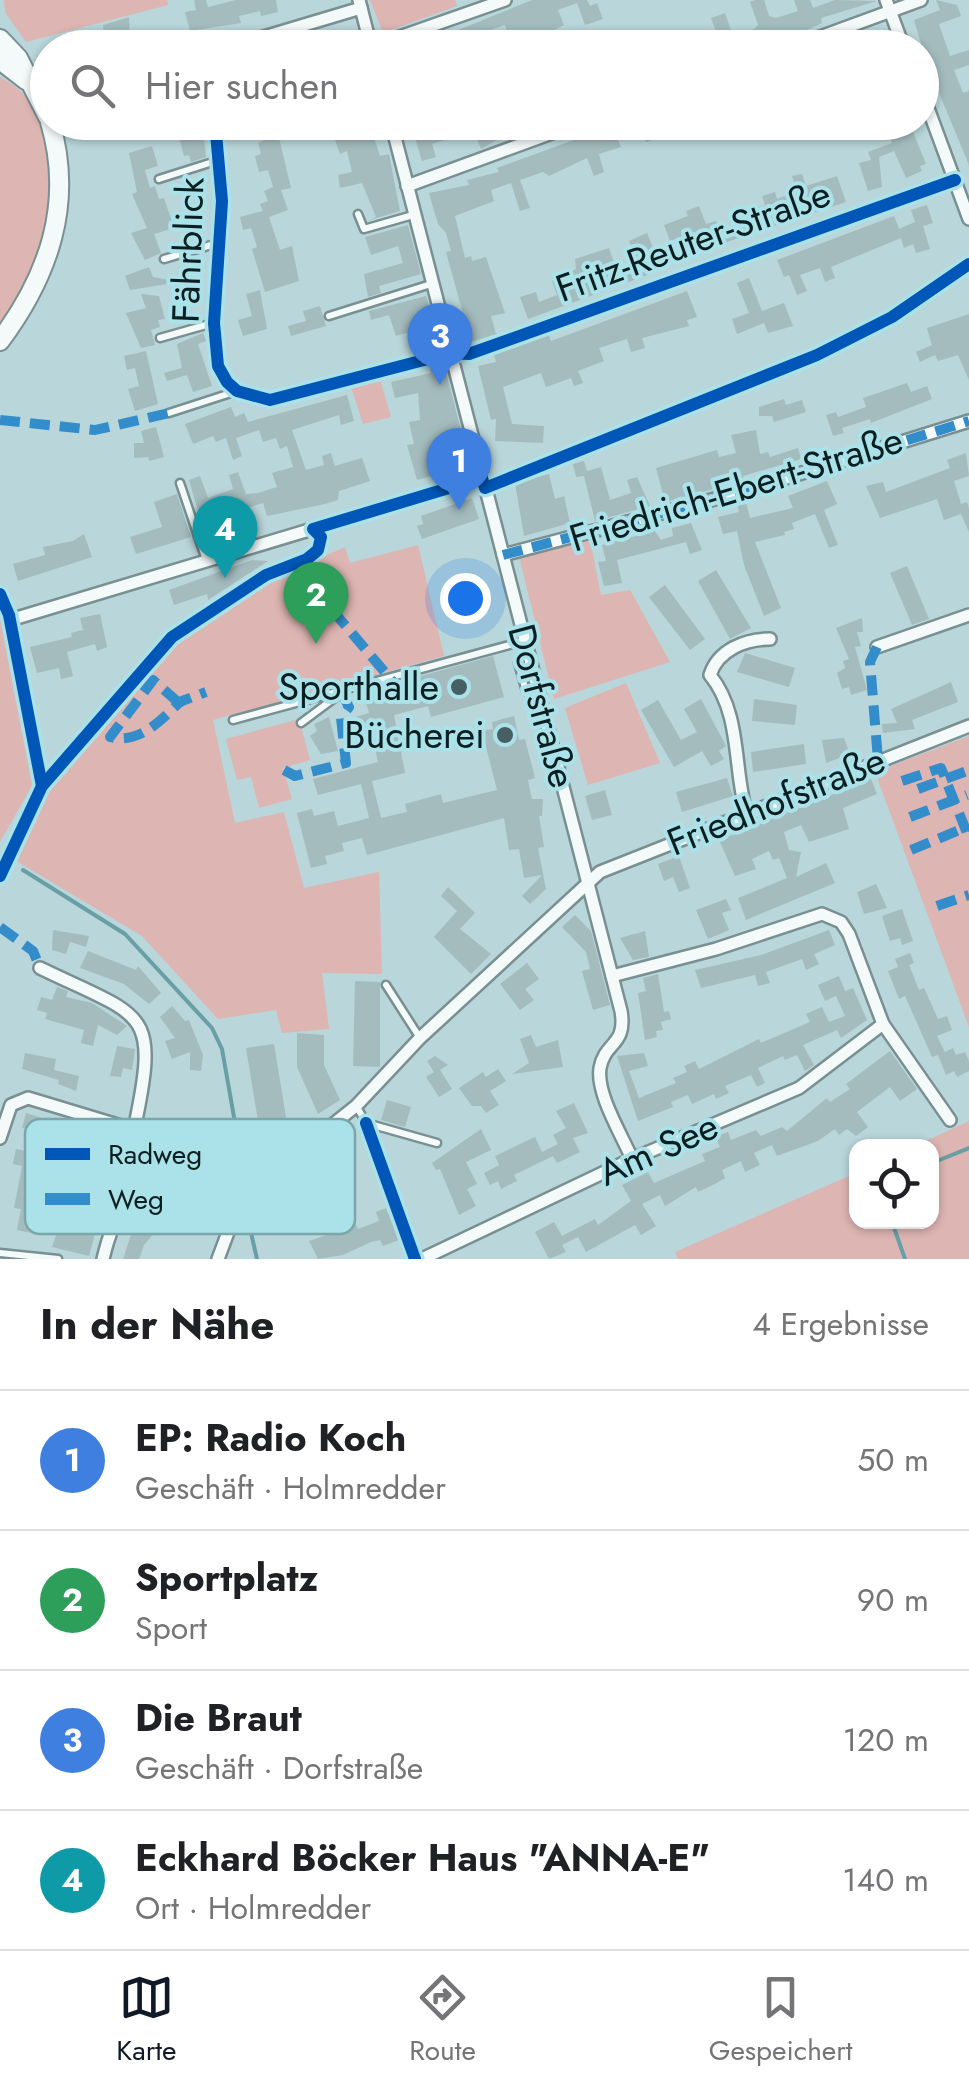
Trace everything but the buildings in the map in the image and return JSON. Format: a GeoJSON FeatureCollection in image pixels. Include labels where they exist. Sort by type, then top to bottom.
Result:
{"type":"FeatureCollection","features":[{"type":"Feature","properties":{"kind":"main road"},"geometry":{"type":"LineString","coordinates":[[0,39],[30,79]]}},
{"type":"Feature","properties":{"kind":"main road"},"geometry":{"type":"LineString","coordinates":[[0,60],[30,83]]}},
{"type":"Feature","properties":{"kind":"main road"},"geometry":{"type":"LineString","coordinates":[[0,341],[35,286],[55,234],[62,189],[53,140]]}},
{"type":"Feature","properties":{"kind":"street"},"geometry":{"type":"LineString","coordinates":[[421,30],[505,0]]}},
{"type":"Feature","properties":{"kind":"street"},"geometry":{"type":"LineString","coordinates":[[832,30],[888,6],[921,0]]}},
{"type":"Feature","properties":{"kind":"street"},"geometry":{"type":"LineString","coordinates":[[281,30],[360,4],[366,30]]}},
{"type":"Feature","properties":{"kind":"street"},"geometry":{"type":"LineString","coordinates":[[888,6],[897,30]]}},
{"type":"Feature","properties":{"kind":"street"},"geometry":{"type":"LineString","coordinates":[[939,139],[969,218]]}},
{"type":"Feature","properties":{"kind":"street","name":"Fährblick"},"geometry":{"type":"LineString","coordinates":[[217,140],[220,243],[214,323],[218,366],[237,391]]}},
{"type":"Feature","properties":{"kind":"street","name":"Dorfstraße"},"geometry":{"type":"LineString","coordinates":[[395,140],[612,976],[623,1026],[621,1037],[602,1061],[600,1082],[632,1158]]}},
{"type":"Feature","properties":{"kind":"street"},"geometry":{"type":"LineString","coordinates":[[407,186],[533,140]]}},
{"type":"Feature","properties":{"kind":"street","name":"Fritz-Reuter-Straße"},"geometry":{"type":"LineString","coordinates":[[450,353],[469,354],[954,180]]}},
{"type":"Feature","properties":{"kind":"street"},"geometry":{"type":"LineString","coordinates":[[237,391],[270,400],[450,353]]}},
{"type":"Feature","properties":{"kind":"street","name":"Friedrich-Ebert-Straße"},"geometry":{"type":"LineString","coordinates":[[503,556],[741,492],[969,420]]}},
{"type":"Feature","properties":{"kind":"street"},"geometry":{"type":"LineString","coordinates":[[10,620],[482,478]]}},
{"type":"Feature","properties":{"kind":"street"},"geometry":{"type":"LineString","coordinates":[[877,647],[969,615]]}},
{"type":"Feature","properties":{"kind":"street"},"geometry":{"type":"LineString","coordinates":[[746,816],[734,730],[723,690],[710,675],[718,657],[741,644],[770,639]]}},
{"type":"Feature","properties":{"kind":"street","name":"Friedhofstraße"},"geometry":{"type":"LineString","coordinates":[[339,1119],[586,884],[624,861],[969,726]]}},
{"type":"Feature","properties":{"kind":"street"},"geometry":{"type":"LineString","coordinates":[[612,976],[734,944],[822,914],[841,922],[850,934],[883,1024],[950,1120]]}},
{"type":"Feature","properties":{"kind":"street"},"geometry":{"type":"LineString","coordinates":[[40,968],[122,1008],[139,1024],[145,1036],[147,1065],[136,1119]]}},
{"type":"Feature","properties":{"kind":"street","name":"Am See"},"geometry":{"type":"LineString","coordinates":[[422,1259],[632,1158],[799,1088],[883,1024]]}},
{"type":"Feature","properties":{"kind":"street"},"geometry":{"type":"LineString","coordinates":[[0,1138],[11,1105],[28,1098],[98,1119]]}},
{"type":"Feature","properties":{"kind":"street"},"geometry":{"type":"LineString","coordinates":[[104,1259],[113,1234]]}},
{"type":"Feature","properties":{"kind":"street"},"geometry":{"type":"LineString","coordinates":[[218,1259],[227,1234]]}},
{"type":"Feature","properties":{"kind":"lane"},"geometry":{"type":"LineString","coordinates":[[159,179],[220,160]]}},
{"type":"Feature","properties":{"kind":"lane"},"geometry":{"type":"LineString","coordinates":[[358,214],[364,229],[414,215]]}},
{"type":"Feature","properties":{"kind":"lane"},"geometry":{"type":"LineString","coordinates":[[164,259],[220,243]]}},
{"type":"Feature","properties":{"kind":"lane"},"geometry":{"type":"LineString","coordinates":[[329,316],[432,284]]}},
{"type":"Feature","properties":{"kind":"lane"},"geometry":{"type":"LineString","coordinates":[[160,338],[214,323]]}},
{"type":"Feature","properties":{"kind":"lane"},"geometry":{"type":"LineString","coordinates":[[169,413],[237,391]]}},
{"type":"Feature","properties":{"kind":"lane"},"geometry":{"type":"LineString","coordinates":[[180,483],[206,561]]}},
{"type":"Feature","properties":{"kind":"lane"},"geometry":{"type":"LineString","coordinates":[[233,720],[525,645]]}},
{"type":"Feature","properties":{"kind":"lane"},"geometry":{"type":"LineString","coordinates":[[302,723],[345,690]]}},
{"type":"Feature","properties":{"kind":"lane"},"geometry":{"type":"LineString","coordinates":[[386,985],[420,1038]]}},
{"type":"Feature","properties":{"kind":"lane"},"geometry":{"type":"LineString","coordinates":[[356,1106],[366,1123],[437,1143]]}},
{"type":"Feature","properties":{"kind":"lane"},"geometry":{"type":"LineString","coordinates":[[0,1253],[58,1259]]}},
{"type":"Feature","properties":{"kind":"shaded area"},"geometry":{"type":"Polygon","coordinates":[[[4,0],[167,0],[168,5],[72,30],[30,30],[30,41],[26,42],[5,12],[4,0]]]}},
{"type":"Feature","properties":{"kind":"shaded area"},"geometry":{"type":"Polygon","coordinates":[[[370,0],[455,0],[457,6],[382,30],[370,0]]]}},
{"type":"Feature","properties":{"kind":"shaded area"},"geometry":{"type":"Polygon","coordinates":[[[0,77],[30,103],[30,140],[46,140],[51,194],[32,265],[0,323],[0,77]]]}},
{"type":"Feature","properties":{"kind":"shaded area"},"geometry":{"type":"Polygon","coordinates":[[[380,379],[391,417],[363,424],[351,387],[380,379]]]}},
{"type":"Feature","properties":{"kind":"shaded area"},"geometry":{"type":"Polygon","coordinates":[[[590,540],[601,595],[630,590],[670,662],[554,699],[519,556],[590,540]]]}},
{"type":"Feature","properties":{"kind":"shaded area"},"geometry":{"type":"Polygon","coordinates":[[[418,545],[444,656],[213,720],[235,823],[284,812],[304,888],[379,872],[382,974],[322,973],[329,1029],[282,1033],[276,1010],[218,1019],[142,936],[13,859],[46,789],[188,632],[280,576],[345,547],[350,563],[418,545]]]}},
{"type":"Feature","properties":{"kind":"shaded area"},"geometry":{"type":"Polygon","coordinates":[[[0,601],[7,617],[33,784],[0,842],[0,601]]]}},
{"type":"Feature","properties":{"kind":"shaded area"},"geometry":{"type":"Polygon","coordinates":[[[626,683],[660,763],[588,785],[565,708],[626,683]]]}},
{"type":"Feature","properties":{"kind":"shaded area"},"geometry":{"type":"Polygon","coordinates":[[[299,719],[310,760],[283,768],[292,799],[259,808],[251,777],[237,780],[226,739],[299,719]]]}},
{"type":"Feature","properties":{"kind":"shaded area"},"geometry":{"type":"Polygon","coordinates":[[[969,736],[969,1027],[875,772],[969,736]]]}},
{"type":"Feature","properties":{"kind":"shaded area"},"geometry":{"type":"Polygon","coordinates":[[[969,1121],[969,1259],[906,1259],[896,1229],[939,1229],[939,1139],[930,1139],[969,1121]]]}},
{"type":"Feature","properties":{"kind":"shaded area"},"geometry":{"type":"Polygon","coordinates":[[[849,1176],[849,1229],[892,1229],[903,1259],[678,1259],[675,1252],[849,1176]]]}},
{"type":"Feature","properties":{"kind":"waterway"},"geometry":{"type":"LineString","coordinates":[[23,870],[125,934],[212,1028],[222,1049],[234,1119]]}},
{"type":"Feature","properties":{"kind":"waterway"},"geometry":{"type":"LineString","coordinates":[[939,1160],[969,1148]]}},
{"type":"Feature","properties":{"kind":"waterway"},"geometry":{"type":"LineString","coordinates":[[894,1229],[905,1259]]}},
{"type":"Feature","properties":{"kind":"waterway"},"geometry":{"type":"LineString","coordinates":[[251,1234],[257,1259]]}},
{"type":"Feature","properties":{"kind":"marked path"},"geometry":{"type":"LineString","coordinates":[[0,420],[95,430],[169,413]]}},
{"type":"Feature","properties":{"kind":"marked path"},"geometry":{"type":"LineString","coordinates":[[503,555],[741,492],[969,421]]}},
{"type":"Feature","properties":{"kind":"marked path"},"geometry":{"type":"LineString","coordinates":[[300,562],[301,573],[394,683]]}},
{"type":"Feature","properties":{"kind":"marked path"},"geometry":{"type":"LineString","coordinates":[[877,647],[870,662],[878,760]]}},
{"type":"Feature","properties":{"kind":"marked path"},"geometry":{"type":"LineString","coordinates":[[179,703],[153,680],[110,737],[139,734],[182,701],[206,692]]}},
{"type":"Feature","properties":{"kind":"marked path"},"geometry":{"type":"LineString","coordinates":[[284,770],[295,776],[346,763],[341,718],[349,707],[342,694]]}},
{"type":"Feature","properties":{"kind":"marked path"},"geometry":{"type":"LineString","coordinates":[[902,781],[941,768],[969,838]]}},
{"type":"Feature","properties":{"kind":"marked path"},"geometry":{"type":"LineString","coordinates":[[918,789],[967,771]]}},
{"type":"Feature","properties":{"kind":"marked path"},"geometry":{"type":"LineString","coordinates":[[910,817],[967,795]]}},
{"type":"Feature","properties":{"kind":"marked path"},"geometry":{"type":"LineString","coordinates":[[911,850],[969,826]]}},
{"type":"Feature","properties":{"kind":"marked path"},"geometry":{"type":"LineString","coordinates":[[937,906],[969,895]]}},
{"type":"Feature","properties":{"kind":"marked path"},"geometry":{"type":"LineString","coordinates":[[0,927],[33,951],[40,968]]}},
{"type":"Feature","properties":{"kind":"cycle path"},"geometry":{"type":"LineString","coordinates":[[217,140],[222,201],[214,323],[218,366],[237,391],[270,400],[451,353],[469,354],[955,180]]}},
{"type":"Feature","properties":{"kind":"cycle path"},"geometry":{"type":"LineString","coordinates":[[0,876],[42,786],[172,637],[266,575],[307,559],[318,550],[321,537],[313,529],[482,478],[485,488],[817,355],[892,317],[969,264]]}},
{"type":"Feature","properties":{"kind":"cycle path"},"geometry":{"type":"LineString","coordinates":[[0,594],[9,615],[42,786]]}},
{"type":"Feature","properties":{"kind":"cycle path"},"geometry":{"type":"LineString","coordinates":[[366,1123],[415,1259]]}},
{"type":"Feature","properties":{"kind":"place","name":"Die Braut"},"geometry":{"type":"Point","coordinates":[440,385]}},
{"type":"Feature","properties":{"kind":"place","name":"EP: Radio Koch"},"geometry":{"type":"Point","coordinates":[459,510]}},
{"type":"Feature","properties":{"kind":"place","name":"Eckhard Böcker Haus \"ANNA-E\""},"geometry":{"type":"Point","coordinates":[225,578]}},
{"type":"Feature","properties":{"kind":"place","name":"Sportplatz"},"geometry":{"type":"Point","coordinates":[316,644]}},
{"type":"Feature","properties":{"kind":"place","name":"Sporthalle"},"geometry":{"type":"Point","coordinates":[459,687]}},
{"type":"Feature","properties":{"kind":"place","name":"Bücherei"},"geometry":{"type":"Point","coordinates":[505,735]}}]}
